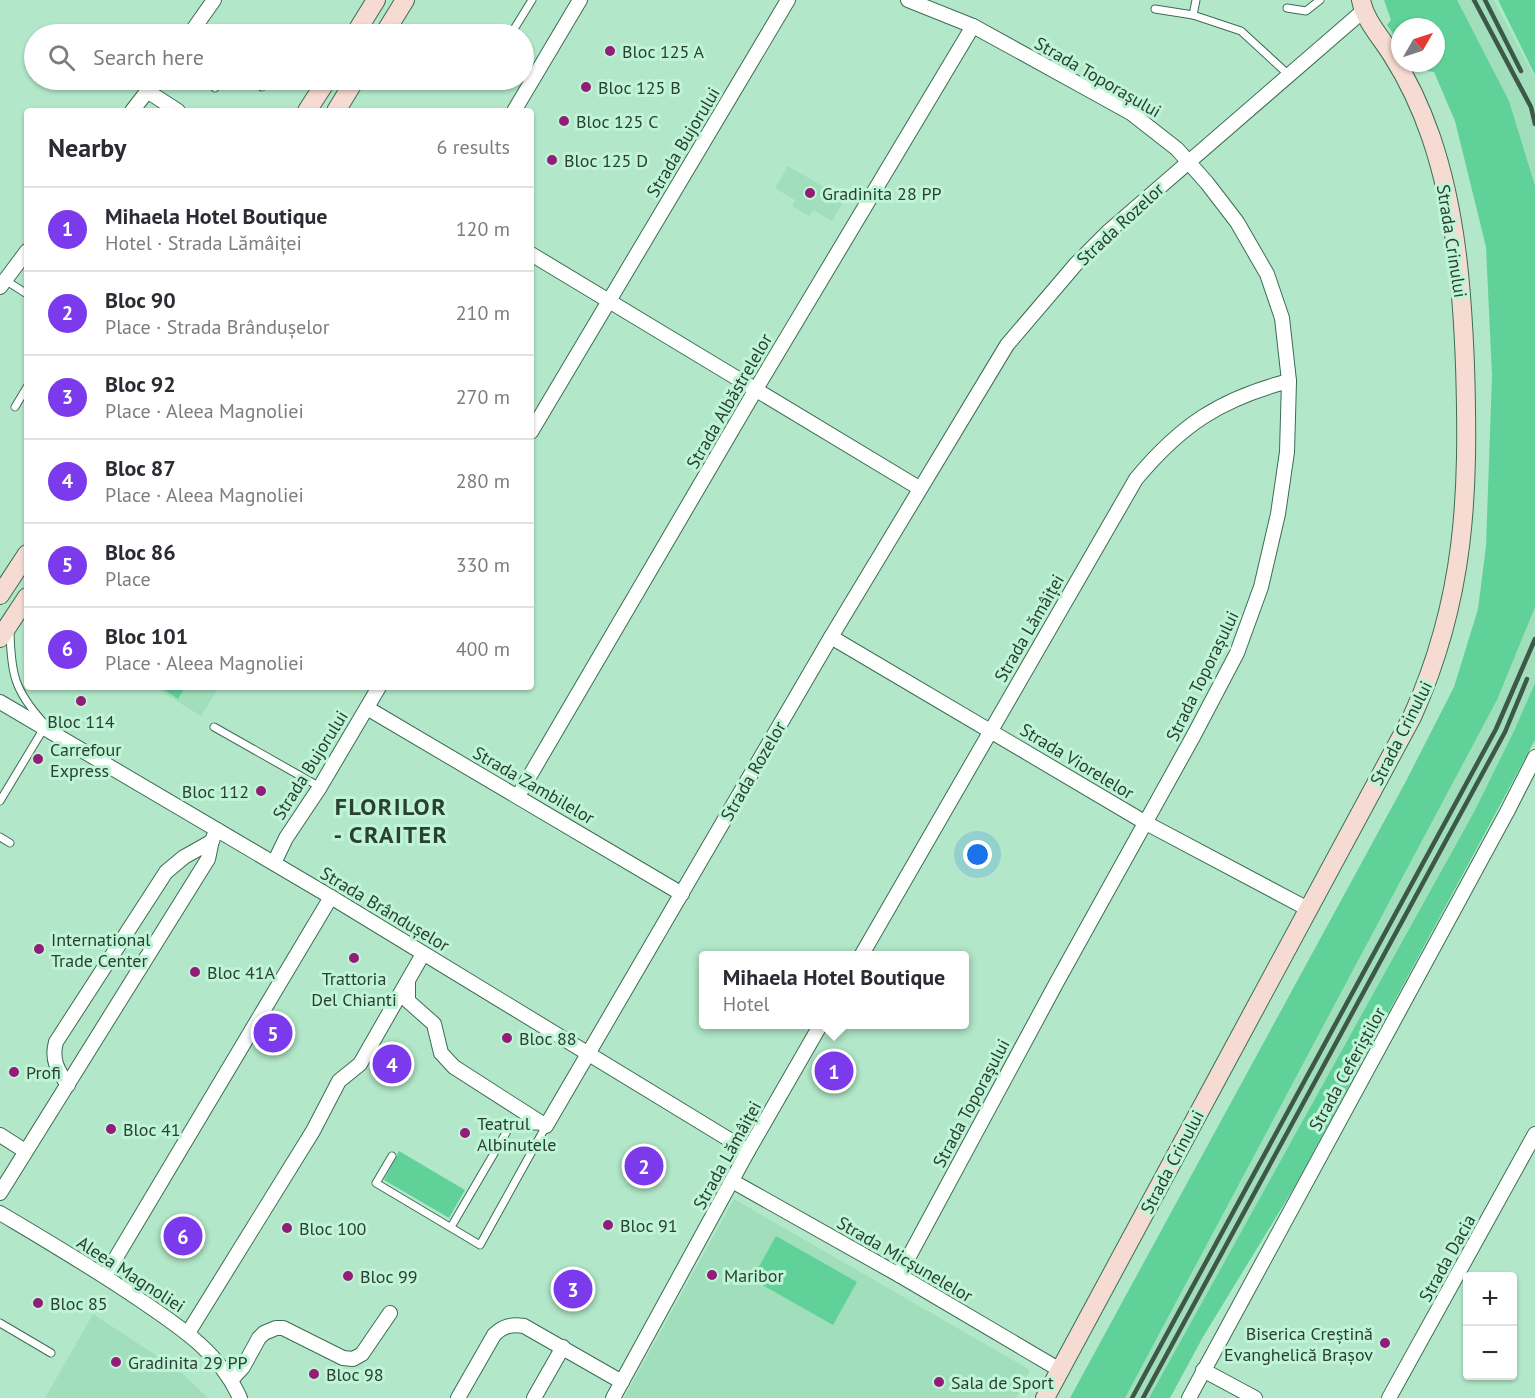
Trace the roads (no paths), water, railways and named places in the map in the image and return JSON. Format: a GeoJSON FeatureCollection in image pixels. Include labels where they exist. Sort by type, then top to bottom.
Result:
{"type":"FeatureCollection","features":[{"type":"Feature","properties":{"kind":"street"},"geometry":{"type":"LineString","coordinates":[[197,24],[214,0]]}},
{"type":"Feature","properties":{"kind":"street"},"geometry":{"type":"LineString","coordinates":[[361,24],[376,0]]}},
{"type":"Feature","properties":{"kind":"street"},"geometry":{"type":"LineString","coordinates":[[390,24],[405,0]]}},
{"type":"Feature","properties":{"kind":"street"},"geometry":{"type":"LineString","coordinates":[[534,65],[580,0]]}},
{"type":"Feature","properties":{"kind":"street","name":"Strada Bujorului"},"geometry":{"type":"LineString","coordinates":[[534,427],[788,0]]}},
{"type":"Feature","properties":{"kind":"street","name":"Strada Toporașului"},"geometry":{"type":"LineString","coordinates":[[899,1275],[1052,991],[1146,823],[1231,663],[1250,620],[1261,587],[1278,513],[1287,452],[1289,381],[1282,318],[1267,274],[1237,222],[1188,162],[1162,136],[1131,113],[973,26],[908,0]]}},
{"type":"Feature","properties":{"kind":"street","name":"Strada Rozelor"},"geometry":{"type":"LineString","coordinates":[[546,1126],[831,636],[1007,345],[1076,264],[1101,239],[1290,76],[1362,6]]}},
{"type":"Feature","properties":{"kind":"street","name":"Strada Crinului"},"geometry":{"type":"LineString","coordinates":[[1045,1398],[1412,717],[1427,684],[1441,643],[1454,594],[1464,518],[1467,427],[1460,270],[1453,228],[1431,137],[1417,101],[1362,6]]}},
{"type":"Feature","properties":{"kind":"street","name":"Strada Albăstrelelor"},"geometry":{"type":"LineString","coordinates":[[518,796],[973,26]]}},
{"type":"Feature","properties":{"kind":"street"},"geometry":{"type":"LineString","coordinates":[[309,108],[321,90]]}},
{"type":"Feature","properties":{"kind":"street"},"geometry":{"type":"LineString","coordinates":[[338,108],[350,90]]}},
{"type":"Feature","properties":{"kind":"street"},"geometry":{"type":"LineString","coordinates":[[515,108],[522,90]]}},
{"type":"Feature","properties":{"kind":"street"},"geometry":{"type":"LineString","coordinates":[[134,108],[147,92],[173,108]]}},
{"type":"Feature","properties":{"kind":"street"},"geometry":{"type":"LineString","coordinates":[[3,284],[24,255]]}},
{"type":"Feature","properties":{"kind":"street"},"geometry":{"type":"LineString","coordinates":[[534,256],[919,488]]}},
{"type":"Feature","properties":{"kind":"street","name":"Strada Lămâiței"},"geometry":{"type":"LineString","coordinates":[[864,951],[1136,479],[1158,452],[1189,425],[1243,396],[1289,381]]}},
{"type":"Feature","properties":{"kind":"street"},"geometry":{"type":"LineString","coordinates":[[0,595],[24,559]]}},
{"type":"Feature","properties":{"kind":"street"},"geometry":{"type":"LineString","coordinates":[[5,631],[24,602]]}},
{"type":"Feature","properties":{"kind":"street","name":"Strada Viorelelor"},"geometry":{"type":"LineString","coordinates":[[831,636],[1146,823],[1308,909]]}},
{"type":"Feature","properties":{"kind":"street","name":"Strada Bujorului"},"geometry":{"type":"LineString","coordinates":[[274,863],[286,838],[320,787],[377,690]]}},
{"type":"Feature","properties":{"kind":"street","name":"Strada Brândușelor"},"geometry":{"type":"LineString","coordinates":[[0,702],[332,897],[748,1151]]}},
{"type":"Feature","properties":{"kind":"street","name":"Strada Zambilelor"},"geometry":{"type":"LineString","coordinates":[[367,708],[682,894]]}},
{"type":"Feature","properties":{"kind":"street","name":"Strada Ceferiștilor"},"geometry":{"type":"LineString","coordinates":[[1189,1398],[1502,822],[1535,757]]}},
{"type":"Feature","properties":{"kind":"street"},"geometry":{"type":"LineString","coordinates":[[68,1084],[55,1062],[56,1042],[166,872],[184,857],[209,843],[217,830]]}},
{"type":"Feature","properties":{"kind":"street"},"geometry":{"type":"LineString","coordinates":[[0,1193],[208,859],[209,843]]}},
{"type":"Feature","properties":{"kind":"street"},"geometry":{"type":"LineString","coordinates":[[105,1276],[332,897]]}},
{"type":"Feature","properties":{"kind":"street"},"geometry":{"type":"LineString","coordinates":[[188,1333],[313,1131],[339,1081],[360,1064],[423,954]]}},
{"type":"Feature","properties":{"kind":"street"},"geometry":{"type":"LineString","coordinates":[[408,981],[408,1001],[434,1024],[441,1053],[447,1060],[475,1082],[546,1126]]}},
{"type":"Feature","properties":{"kind":"street","name":"Strada Lămâiței"},"geometry":{"type":"LineString","coordinates":[[613,1398],[748,1151],[818,1029]]}},
{"type":"Feature","properties":{"kind":"street","name":"Strada Dacia"},"geometry":{"type":"LineString","coordinates":[[1389,1398],[1535,1134]]}},
{"type":"Feature","properties":{"kind":"street"},"geometry":{"type":"LineString","coordinates":[[0,1135],[25,1151]]}},
{"type":"Feature","properties":{"kind":"street","name":"Strada Micșunelelor"},"geometry":{"type":"LineString","coordinates":[[732,1181],[899,1275],[1060,1370]]}},
{"type":"Feature","properties":{"kind":"street","name":"Aleea Magnoliei"},"geometry":{"type":"LineString","coordinates":[[0,1213],[105,1276],[188,1333],[212,1354],[232,1379],[240,1398]]}},
{"type":"Feature","properties":{"kind":"street"},"geometry":{"type":"LineString","coordinates":[[232,1379],[243,1367],[259,1338],[271,1330],[283,1328],[343,1358],[353,1359],[362,1353],[390,1313]]}},
{"type":"Feature","properties":{"kind":"street"},"geometry":{"type":"LineString","coordinates":[[458,1398],[494,1335],[509,1325],[524,1326],[622,1382]]}},
{"type":"Feature","properties":{"kind":"street"},"geometry":{"type":"LineString","coordinates":[[534,1398],[563,1347]]}},
{"type":"Feature","properties":{"kind":"street"},"geometry":{"type":"LineString","coordinates":[[1203,1370],[1255,1398]]}},
{"type":"Feature","properties":{"kind":"lane"},"geometry":{"type":"LineString","coordinates":[[517,24],[532,0]]}},
{"type":"Feature","properties":{"kind":"lane"},"geometry":{"type":"LineString","coordinates":[[1193,15],[1196,0]]}},
{"type":"Feature","properties":{"kind":"lane"},"geometry":{"type":"LineString","coordinates":[[1287,8],[1306,11],[1320,0]]}},
{"type":"Feature","properties":{"kind":"lane"},"geometry":{"type":"LineString","coordinates":[[1155,9],[1193,15],[1241,31],[1290,76]]}},
{"type":"Feature","properties":{"kind":"lane"},"geometry":{"type":"LineString","coordinates":[[3,284],[24,293]]}},
{"type":"Feature","properties":{"kind":"lane"},"geometry":{"type":"LineString","coordinates":[[15,407],[24,392]]}},
{"type":"Feature","properties":{"kind":"lane"},"geometry":{"type":"LineString","coordinates":[[0,801],[48,730],[18,687],[5,631]]}},
{"type":"Feature","properties":{"kind":"lane"},"geometry":{"type":"LineString","coordinates":[[214,727],[320,787]]}},
{"type":"Feature","properties":{"kind":"lane"},"geometry":{"type":"LineString","coordinates":[[0,837],[10,843]]}},
{"type":"Feature","properties":{"kind":"lane"},"geometry":{"type":"LineString","coordinates":[[392,1156],[376,1183],[480,1245],[546,1126],[510,1126],[451,1227]]}},
{"type":"Feature","properties":{"kind":"lane"},"geometry":{"type":"LineString","coordinates":[[0,1323],[51,1353]]}},
{"type":"Feature","properties":{"kind":"railway"},"geometry":{"type":"LineString","coordinates":[[1474,0],[1531,107],[1535,124]]}},
{"type":"Feature","properties":{"kind":"railway"},"geometry":{"type":"LineString","coordinates":[[1485,0],[1521,71]]}},
{"type":"Feature","properties":{"kind":"railway"},"geometry":{"type":"LineString","coordinates":[[1132,1398],[1496,729],[1535,639]]}},
{"type":"Feature","properties":{"kind":"railway"},"geometry":{"type":"LineString","coordinates":[[1143,1398],[1505,732],[1527,679]]}},
{"type":"Feature","properties":{"kind":"place","name":"Bloc 125 A"},"geometry":{"type":"Point","coordinates":[610,51]}},
{"type":"Feature","properties":{"kind":"place","name":"Bloc 125 B"},"geometry":{"type":"Point","coordinates":[586,87]}},
{"type":"Feature","properties":{"kind":"place","name":"Bloc 125 C"},"geometry":{"type":"Point","coordinates":[564,121]}},
{"type":"Feature","properties":{"kind":"place","name":"Bloc 125 D"},"geometry":{"type":"Point","coordinates":[552,160]}},
{"type":"Feature","properties":{"kind":"place","name":"Gradinita 28 PP"},"geometry":{"type":"Point","coordinates":[810,193]}},
{"type":"Feature","properties":{"kind":"place","name":"Bloc 114"},"geometry":{"type":"Point","coordinates":[81,701]}},
{"type":"Feature","properties":{"kind":"place","name":"Carrefour Express"},"geometry":{"type":"Point","coordinates":[38,759]}},
{"type":"Feature","properties":{"kind":"place","name":"Bloc 112"},"geometry":{"type":"Point","coordinates":[261,791]}},
{"type":"Feature","properties":{"kind":"place","name":"International Trade Center"},"geometry":{"type":"Point","coordinates":[39,949]}},
{"type":"Feature","properties":{"kind":"place","name":"Trattoria Del Chianti"},"geometry":{"type":"Point","coordinates":[354,958]}},
{"type":"Feature","properties":{"kind":"place","name":"Bloc 41A"},"geometry":{"type":"Point","coordinates":[195,972]}},
{"type":"Feature","properties":{"kind":"place","name":"Bloc 86"},"geometry":{"type":"Point","coordinates":[273,1033]}},
{"type":"Feature","properties":{"kind":"place","name":"Bloc 88"},"geometry":{"type":"Point","coordinates":[507,1038]}},
{"type":"Feature","properties":{"kind":"place","name":"Bloc 87"},"geometry":{"type":"Point","coordinates":[392,1064]}},
{"type":"Feature","properties":{"kind":"place","name":"Mihaela Hotel Boutique"},"geometry":{"type":"Point","coordinates":[834,1071]}},
{"type":"Feature","properties":{"kind":"place","name":"Profi"},"geometry":{"type":"Point","coordinates":[14,1072]}},
{"type":"Feature","properties":{"kind":"place","name":"Bloc 41"},"geometry":{"type":"Point","coordinates":[111,1129]}},
{"type":"Feature","properties":{"kind":"place","name":"Teatrul Albinutele"},"geometry":{"type":"Point","coordinates":[465,1133]}},
{"type":"Feature","properties":{"kind":"place","name":"Bloc 90"},"geometry":{"type":"Point","coordinates":[644,1166]}},
{"type":"Feature","properties":{"kind":"place","name":"Bloc 91"},"geometry":{"type":"Point","coordinates":[608,1225]}},
{"type":"Feature","properties":{"kind":"place","name":"Bloc 100"},"geometry":{"type":"Point","coordinates":[287,1228]}},
{"type":"Feature","properties":{"kind":"place","name":"Bloc 101"},"geometry":{"type":"Point","coordinates":[183,1236]}},
{"type":"Feature","properties":{"kind":"place","name":"Maribor"},"geometry":{"type":"Point","coordinates":[712,1275]}},
{"type":"Feature","properties":{"kind":"place","name":"Bloc 99"},"geometry":{"type":"Point","coordinates":[348,1276]}},
{"type":"Feature","properties":{"kind":"place","name":"Bloc 92"},"geometry":{"type":"Point","coordinates":[573,1289]}},
{"type":"Feature","properties":{"kind":"place","name":"Bloc 85"},"geometry":{"type":"Point","coordinates":[38,1303]}},
{"type":"Feature","properties":{"kind":"place","name":"Biserica Creștină Evanghelică Brașov"},"geometry":{"type":"Point","coordinates":[1385,1343]}},
{"type":"Feature","properties":{"kind":"place","name":"Gradinita 29 PP"},"geometry":{"type":"Point","coordinates":[116,1362]}},
{"type":"Feature","properties":{"kind":"place","name":"Bloc 98"},"geometry":{"type":"Point","coordinates":[314,1374]}},
{"type":"Feature","properties":{"kind":"place","name":"Sala de Sport"},"geometry":{"type":"Point","coordinates":[939,1382]}},
{"type":"Feature","properties":{"kind":"district","name":"FLORILOR - CRAITER"},"geometry":{"type":"Point","coordinates":[391,820]}}]}
